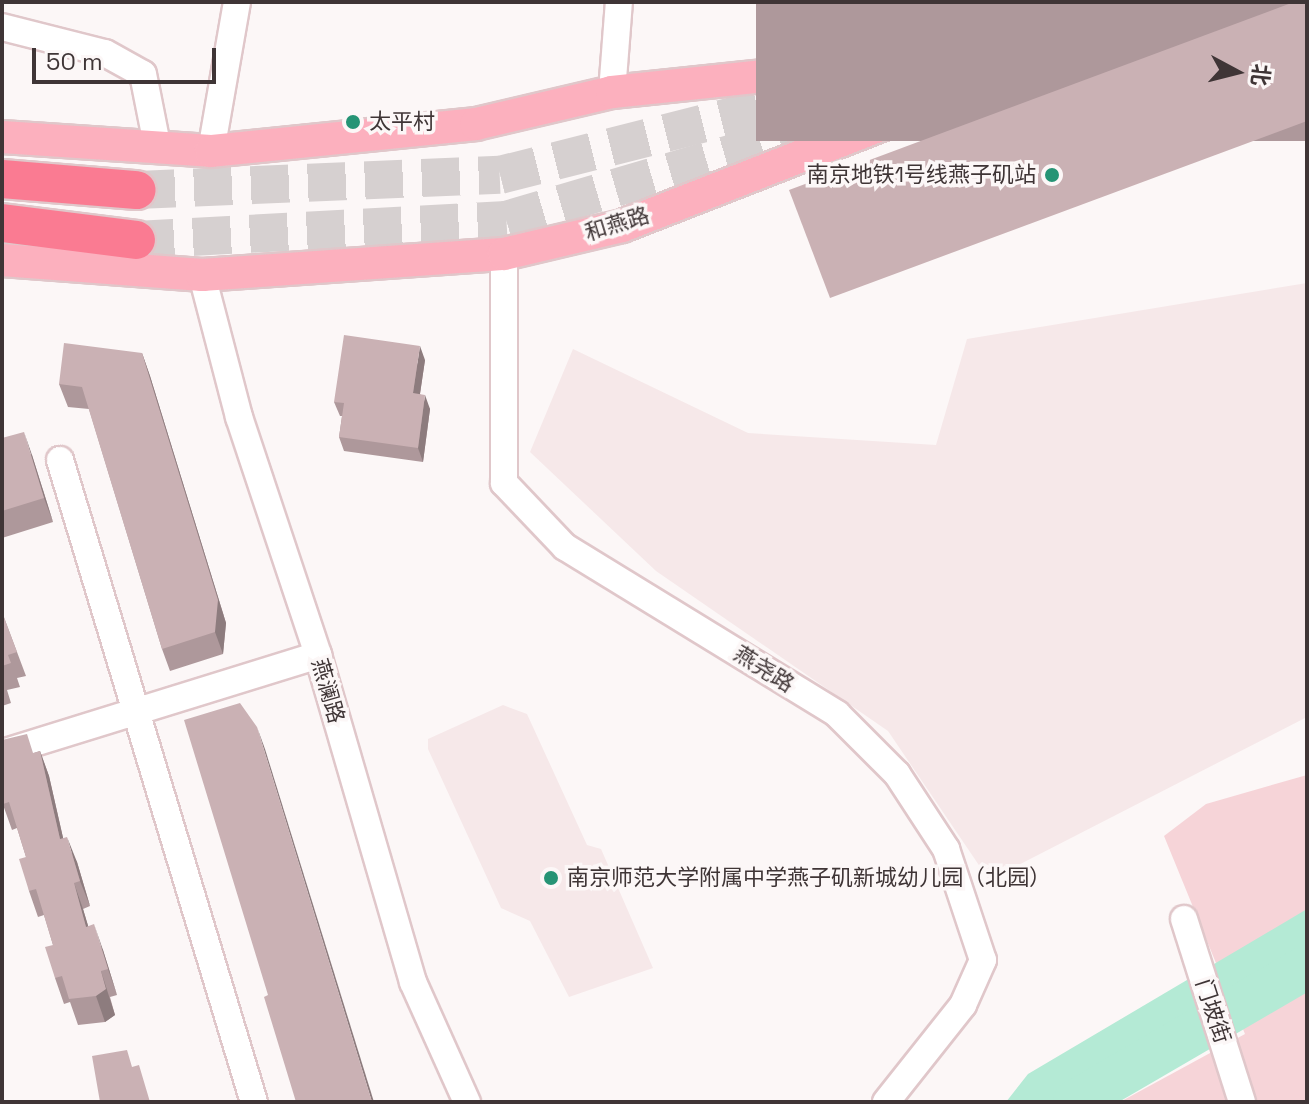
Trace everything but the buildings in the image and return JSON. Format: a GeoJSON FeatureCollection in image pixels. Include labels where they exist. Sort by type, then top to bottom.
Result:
{"type":"FeatureCollection","features":[{"type":"Feature","properties":{"kind":"highway"},"geometry":{"type":"LineString","coordinates":[[2,179],[137,190]]}},
{"type":"Feature","properties":{"kind":"highway"},"geometry":{"type":"LineString","coordinates":[[2,223],[136,240]]}},
{"type":"Feature","properties":{"kind":"main road"},"geometry":{"type":"LineString","coordinates":[[2,137],[158,150],[211,151],[476,124],[612,92],[831,69],[995,2]]}},
{"type":"Feature","properties":{"kind":"main road","name":"和燕路"},"geometry":{"type":"LineString","coordinates":[[2,260],[202,275],[504,254],[622,226],[1196,2]]}},
{"type":"Feature","properties":{"kind":"street"},"geometry":{"type":"LineString","coordinates":[[211,151],[237,2]]}},
{"type":"Feature","properties":{"kind":"street"},"geometry":{"type":"LineString","coordinates":[[612,92],[619,2]]}},
{"type":"Feature","properties":{"kind":"street"},"geometry":{"type":"LineString","coordinates":[[2,27],[105,53],[143,74],[158,150]]}},
{"type":"Feature","properties":{"kind":"street","name":"燕尧路"},"geometry":{"type":"LineString","coordinates":[[504,254],[504,483],[565,547],[837,714],[897,774],[946,849],[983,960],[963,1005],[886,1102]]}},
{"type":"Feature","properties":{"kind":"street","name":"燕澜路"},"geometry":{"type":"LineString","coordinates":[[202,275],[239,417],[318,655],[413,982],[467,1102]]}},
{"type":"Feature","properties":{"kind":"street"},"geometry":{"type":"LineString","coordinates":[[60,460],[254,1102]]}},
{"type":"Feature","properties":{"kind":"street"},"geometry":{"type":"LineString","coordinates":[[2,753],[318,655]]}},
{"type":"Feature","properties":{"kind":"street","name":"门坡街"},"geometry":{"type":"LineString","coordinates":[[1184,919],[1242,1102]]}},
{"type":"Feature","properties":{"kind":"shaded area"},"geometry":{"type":"Polygon","coordinates":[[[1307,283],[1307,717],[989,880],[888,731],[656,571],[530,452],[573,349],[748,433],[936,445],[967,339],[1307,283]]]}},
{"type":"Feature","properties":{"kind":"shaded area","name":"南京师范大学附属中学燕子矶新城幼儿园（北园）"},"geometry":{"type":"Polygon","coordinates":[[[503,705],[527,714],[587,845],[601,849],[653,968],[569,997],[530,921],[501,908],[428,749],[428,739],[503,705]]]}},
{"type":"Feature","properties":{"kind":"shaded area"},"geometry":{"type":"Polygon","coordinates":[[[1307,775],[1307,1102],[1120,1102],[1245,1034],[1164,836],[1206,804],[1307,775]]]}},
{"type":"Feature","properties":{"kind":"shaded area"},"geometry":{"type":"Polygon","coordinates":[[[1307,909],[1307,964],[1156,1053],[1087,1102],[1006,1102],[1028,1074],[1307,909]]]}},
{"type":"Feature","properties":{"kind":"waterway"},"geometry":{"type":"LineString","coordinates":[[1075,1102],[1307,967]]}},
{"type":"Feature","properties":{"kind":"tunnel"},"geometry":{"type":"LineString","coordinates":[[137,190],[500,175],[821,94],[1052,2]]}},
{"type":"Feature","properties":{"kind":"tunnel"},"geometry":{"type":"LineString","coordinates":[[136,240],[506,220],[873,112]]}},
{"type":"Feature","properties":{"kind":"place","name":"太平村"},"geometry":{"type":"Point","coordinates":[353,122]}},
{"type":"Feature","properties":{"kind":"place","name":"南京地铁1号线燕子矶站"},"geometry":{"type":"Point","coordinates":[1052,175]}},
{"type":"Feature","properties":{"kind":"place","name":"南京师范大学附属中学燕子矶新城幼儿园（北园）"},"geometry":{"type":"Point","coordinates":[551,878]}}]}
